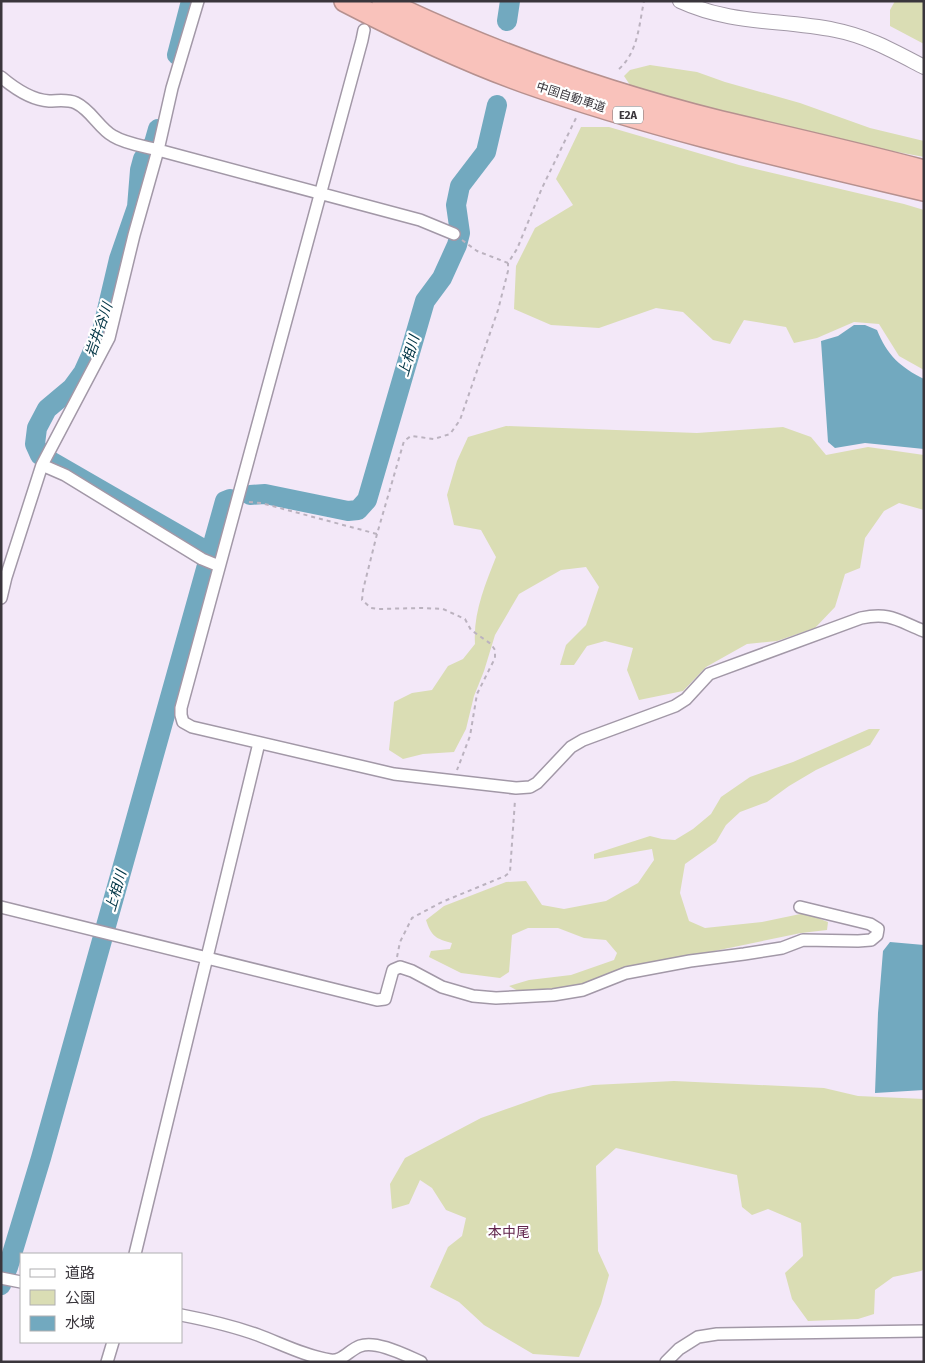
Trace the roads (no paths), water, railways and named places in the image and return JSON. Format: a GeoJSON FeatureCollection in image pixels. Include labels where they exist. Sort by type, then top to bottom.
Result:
{"type":"FeatureCollection","features":[{"type":"Feature","properties":{"kind":"highway","name":"中国自動車道"},"geometry":{"type":"LineString","coordinates":[[345,1],[455,53],[523,81],[592,105],[736,145],[924,190]]}},
{"type":"Feature","properties":{"kind":"highway","name":"中国自動車道"},"geometry":{"type":"LineString","coordinates":[[383,1],[437,27],[483,46],[590,84],[720,121],[924,170]]}},
{"type":"Feature","properties":{"kind":"street"},"geometry":{"type":"LineString","coordinates":[[1,598],[6,577],[44,461],[109,338],[134,235],[158,150],[172,88],[198,1]]}},
{"type":"Feature","properties":{"kind":"street"},"geometry":{"type":"LineString","coordinates":[[680,1],[724,16],[798,24],[855,34],[880,44],[924,67]]}},
{"type":"Feature","properties":{"kind":"street"},"geometry":{"type":"LineString","coordinates":[[364,30],[237,501],[217,565],[181,708],[183,722],[192,727],[394,774],[516,788],[538,783],[572,747],[583,740],[675,706],[686,699],[709,674],[861,618],[875,615],[888,616],[924,631]]}},
{"type":"Feature","properties":{"kind":"street"},"geometry":{"type":"LineString","coordinates":[[1,76],[22,92],[40,99],[64,100],[75,103],[86,110],[105,130],[115,137],[420,220],[454,234]]}},
{"type":"Feature","properties":{"kind":"street"},"geometry":{"type":"LineString","coordinates":[[44,461],[202,559],[217,565]]}},
{"type":"Feature","properties":{"kind":"street"},"geometry":{"type":"LineString","coordinates":[[135,1253],[259,743]]}},
{"type":"Feature","properties":{"kind":"street"},"geometry":{"type":"LineString","coordinates":[[1,907],[377,1000],[385,999],[393,970],[400,967],[412,971],[442,987],[474,996],[496,998],[553,995],[583,990],[626,973],[772,949],[803,940],[858,941],[871,940],[877,935],[878,929],[870,924],[800,907]]}},
{"type":"Feature","properties":{"kind":"street"},"geometry":{"type":"LineString","coordinates":[[182,1315],[241,1329],[309,1355],[332,1361],[340,1361],[350,1350],[356,1347],[374,1344],[421,1362]]}},
{"type":"Feature","properties":{"kind":"street"},"geometry":{"type":"LineString","coordinates":[[666,1362],[679,1349],[698,1337],[717,1334],[924,1331]]}},
{"type":"Feature","properties":{"kind":"street"},"geometry":{"type":"LineString","coordinates":[[107,1362],[113,1343]]}},
{"type":"Feature","properties":{"kind":"water"},"geometry":{"type":"Polygon","coordinates":[[[854,325],[865,325],[877,330],[885,347],[895,359],[908,370],[924,379],[924,449],[865,443],[835,448],[828,442],[821,341],[838,336],[854,325]]]}},
{"type":"Feature","properties":{"kind":"water"},"geometry":{"type":"Polygon","coordinates":[[[890,942],[924,945],[924,1090],[875,1093],[878,1013],[883,951],[890,942]]]}},
{"type":"Feature","properties":{"kind":"waterway","name":"岩井谷川"},"geometry":{"type":"LineString","coordinates":[[177,55],[191,1]]}},
{"type":"Feature","properties":{"kind":"waterway","name":"上相川"},"geometry":{"type":"LineString","coordinates":[[507,21],[510,1]]}},
{"type":"Feature","properties":{"kind":"waterway","name":"上相川"},"geometry":{"type":"LineString","coordinates":[[250,495],[265,494],[348,511],[358,510],[367,500],[425,301],[442,278],[457,245],[460,233],[456,205],[460,186],[486,152],[497,105]]}},
{"type":"Feature","properties":{"kind":"waterway","name":"岩井谷川"},"geometry":{"type":"LineString","coordinates":[[158,129],[154,143],[143,159],[140,170],[137,207],[119,259],[102,331],[83,373],[72,388],[47,409],[37,428],[35,444],[40,455],[210,553]]}},
{"type":"Feature","properties":{"kind":"waterway","name":"上相川"},"geometry":{"type":"LineString","coordinates":[[1,1285],[41,1158],[225,501],[230,499]]}},
{"type":"Feature","properties":{"kind":"district","name":"本中尾"},"geometry":{"type":"Point","coordinates":[509,1232]}}]}
